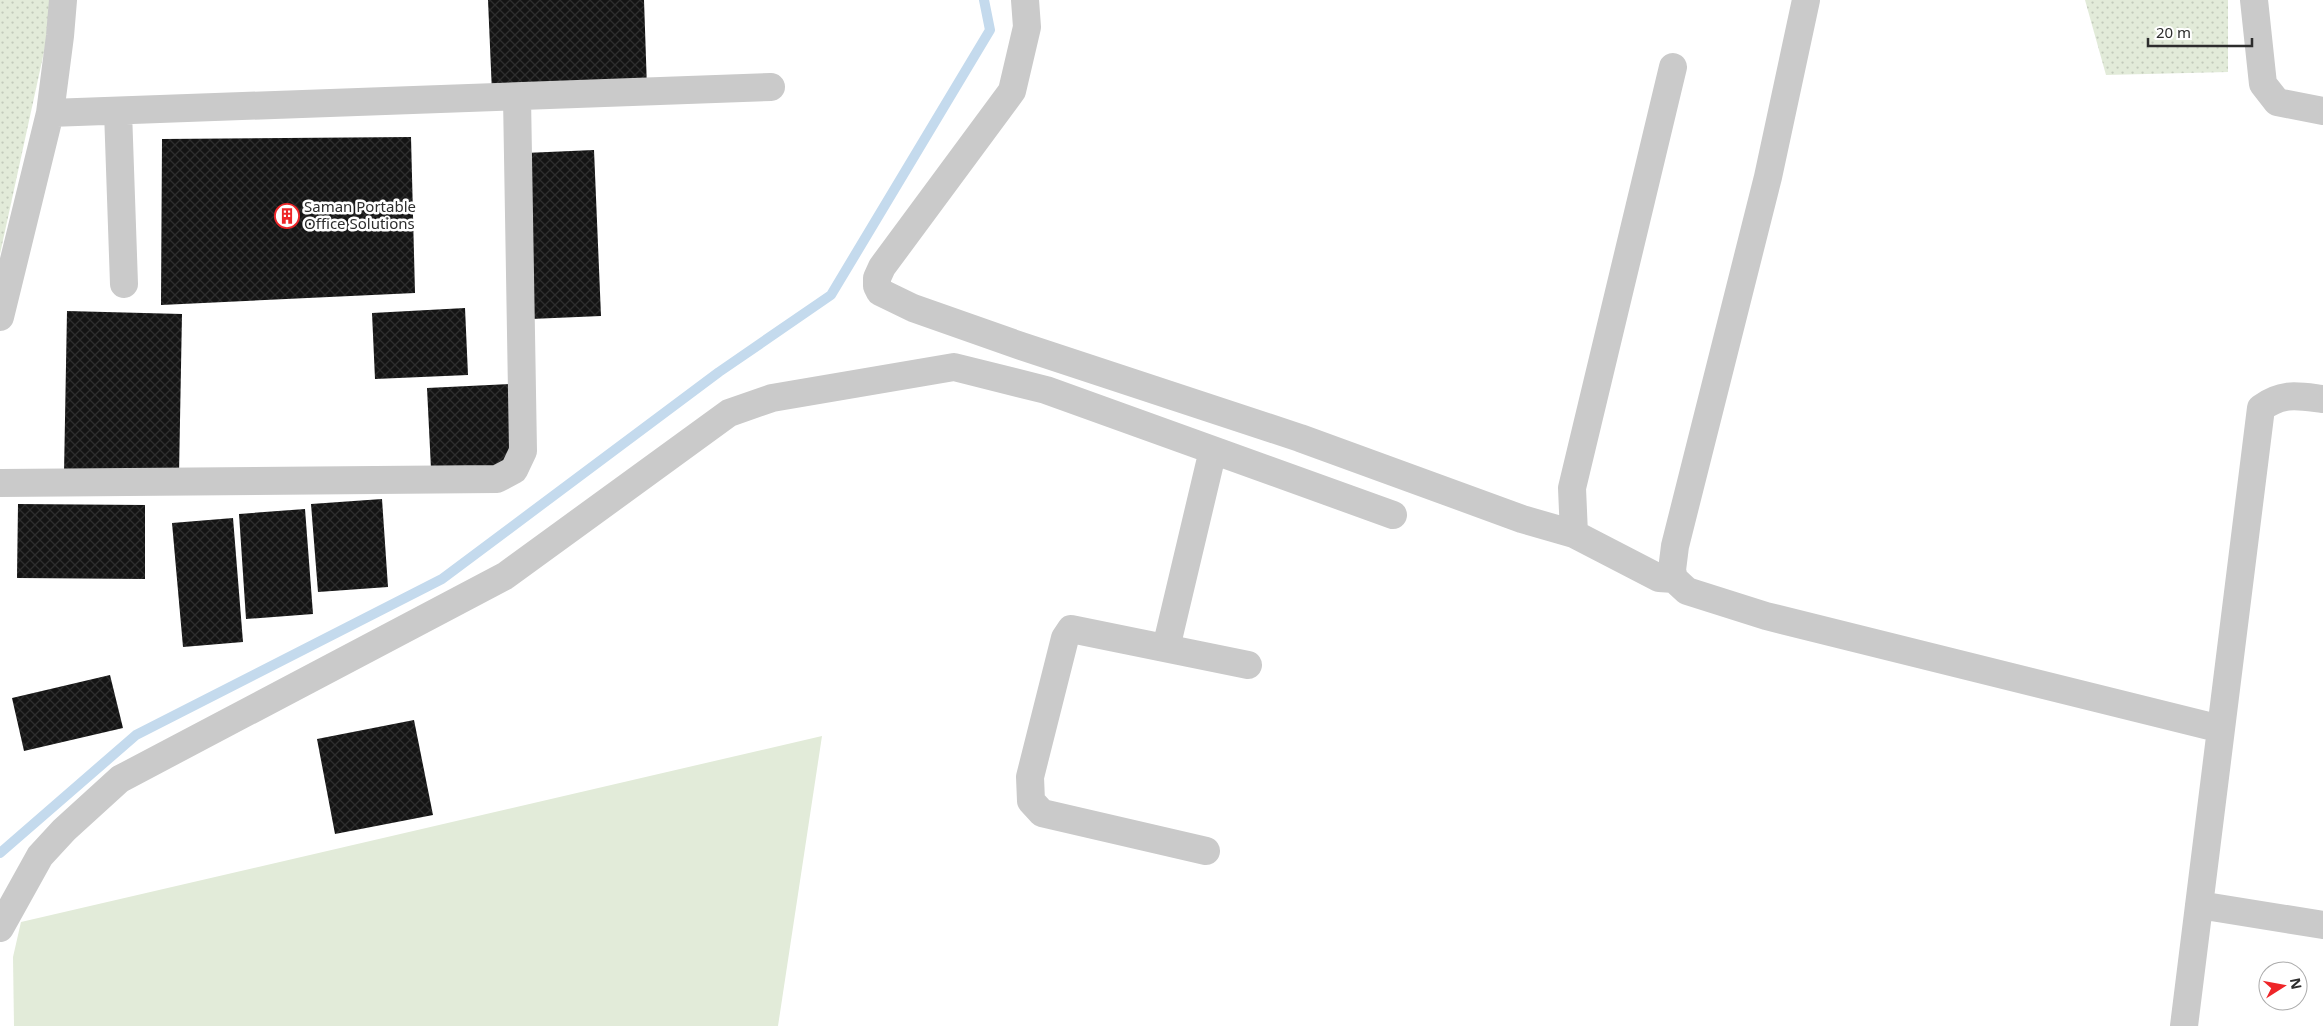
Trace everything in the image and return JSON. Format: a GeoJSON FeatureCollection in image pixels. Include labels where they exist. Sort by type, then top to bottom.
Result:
{"type":"FeatureCollection","features":[{"type":"Feature","properties":{"kind":"street"},"geometry":{"type":"LineString","coordinates":[[0,317],[50,113],[60,36],[62,0]]}},
{"type":"Feature","properties":{"kind":"street"},"geometry":{"type":"LineString","coordinates":[[1025,0],[1027,27],[1012,92],[882,267],[876,286],[880,292],[913,308],[1021,346],[1300,438],[1522,519],[1574,534],[1659,578],[1674,579],[1687,590],[1766,616],[2221,729]]}},
{"type":"Feature","properties":{"kind":"street"},"geometry":{"type":"LineString","coordinates":[[1674,579],[1672,570],[1675,546],[1768,177],[1806,0]]}},
{"type":"Feature","properties":{"kind":"street"},"geometry":{"type":"LineString","coordinates":[[2254,0],[2263,84],[2278,102],[2323,110]]}},
{"type":"Feature","properties":{"kind":"street"},"geometry":{"type":"LineString","coordinates":[[1574,534],[1572,488],[1673,67]]}},
{"type":"Feature","properties":{"kind":"street"},"geometry":{"type":"LineString","coordinates":[[50,113],[771,87]]}},
{"type":"Feature","properties":{"kind":"street"},"geometry":{"type":"LineString","coordinates":[[0,483],[498,479],[514,470],[522,451],[517,97]]}},
{"type":"Feature","properties":{"kind":"street"},"geometry":{"type":"LineString","coordinates":[[118,111],[124,284]]}},
{"type":"Feature","properties":{"kind":"street"},"geometry":{"type":"LineString","coordinates":[[0,928],[40,856],[64,830],[120,779],[505,576],[729,413],[772,398],[954,367],[1046,390],[1394,515]]}},
{"type":"Feature","properties":{"kind":"street"},"geometry":{"type":"LineString","coordinates":[[2184,1026],[2261,408],[2273,399],[2292,395],[2323,399]]}},
{"type":"Feature","properties":{"kind":"street"},"geometry":{"type":"LineString","coordinates":[[1166,648],[1213,450]]}},
{"type":"Feature","properties":{"kind":"street"},"geometry":{"type":"LineString","coordinates":[[1206,851],[1042,813],[1031,800],[1030,777],[1065,638],[1071,629],[1248,665]]}},
{"type":"Feature","properties":{"kind":"street"},"geometry":{"type":"LineString","coordinates":[[2200,905],[2323,925]]}},
{"type":"Feature","properties":{"kind":"green space"},"geometry":{"type":"Polygon","coordinates":[[[0,0],[50,0],[49,29],[0,254],[0,0]]]}},
{"type":"Feature","properties":{"kind":"green space"},"geometry":{"type":"Polygon","coordinates":[[[2085,0],[2228,0],[2228,72],[2106,75],[2085,0]]]}},
{"type":"Feature","properties":{"kind":"green space"},"geometry":{"type":"Polygon","coordinates":[[[822,736],[778,1026],[14,1026],[13,957],[21,922],[822,736]]]}},
{"type":"Feature","properties":{"kind":"building"},"geometry":{"type":"Polygon","coordinates":[[[488,0],[644,0],[647,88],[492,93],[488,0]]]}},
{"type":"Feature","properties":{"kind":"building","name":"Saman Portable Office Solutions"},"geometry":{"type":"Polygon","coordinates":[[[411,137],[415,293],[161,305],[162,139],[411,137]]]}},
{"type":"Feature","properties":{"kind":"building"},"geometry":{"type":"Polygon","coordinates":[[[594,150],[601,316],[531,319],[525,153],[594,150]]]}},
{"type":"Feature","properties":{"kind":"building"},"geometry":{"type":"Polygon","coordinates":[[[465,308],[468,375],[375,379],[372,313],[465,308]]]}},
{"type":"Feature","properties":{"kind":"building"},"geometry":{"type":"Polygon","coordinates":[[[67,311],[182,314],[179,474],[64,473],[67,311]]]}},
{"type":"Feature","properties":{"kind":"building"},"geometry":{"type":"Polygon","coordinates":[[[510,384],[514,466],[431,469],[427,388],[510,384]]]}},
{"type":"Feature","properties":{"kind":"building"},"geometry":{"type":"Polygon","coordinates":[[[382,499],[388,587],[318,592],[311,504],[382,499]]]}},
{"type":"Feature","properties":{"kind":"building"},"geometry":{"type":"Polygon","coordinates":[[[18,504],[145,505],[145,579],[17,578],[18,504]]]}},
{"type":"Feature","properties":{"kind":"building"},"geometry":{"type":"Polygon","coordinates":[[[305,509],[313,614],[246,619],[239,514],[305,509]]]}},
{"type":"Feature","properties":{"kind":"building"},"geometry":{"type":"Polygon","coordinates":[[[233,518],[243,642],[183,647],[172,523],[233,518]]]}},
{"type":"Feature","properties":{"kind":"building"},"geometry":{"type":"Polygon","coordinates":[[[110,675],[123,728],[24,751],[12,698],[110,675]]]}},
{"type":"Feature","properties":{"kind":"building"},"geometry":{"type":"Polygon","coordinates":[[[414,720],[433,815],[335,834],[317,739],[414,720]]]}},
{"type":"Feature","properties":{"kind":"waterway"},"geometry":{"type":"LineString","coordinates":[[0,853],[136,735],[442,579],[719,372],[831,295],[990,30],[984,0]]}},
{"type":"Feature","properties":{"kind":"place","name":"Saman Portable Office Solutions"},"geometry":{"type":"Point","coordinates":[287,216]}}]}
